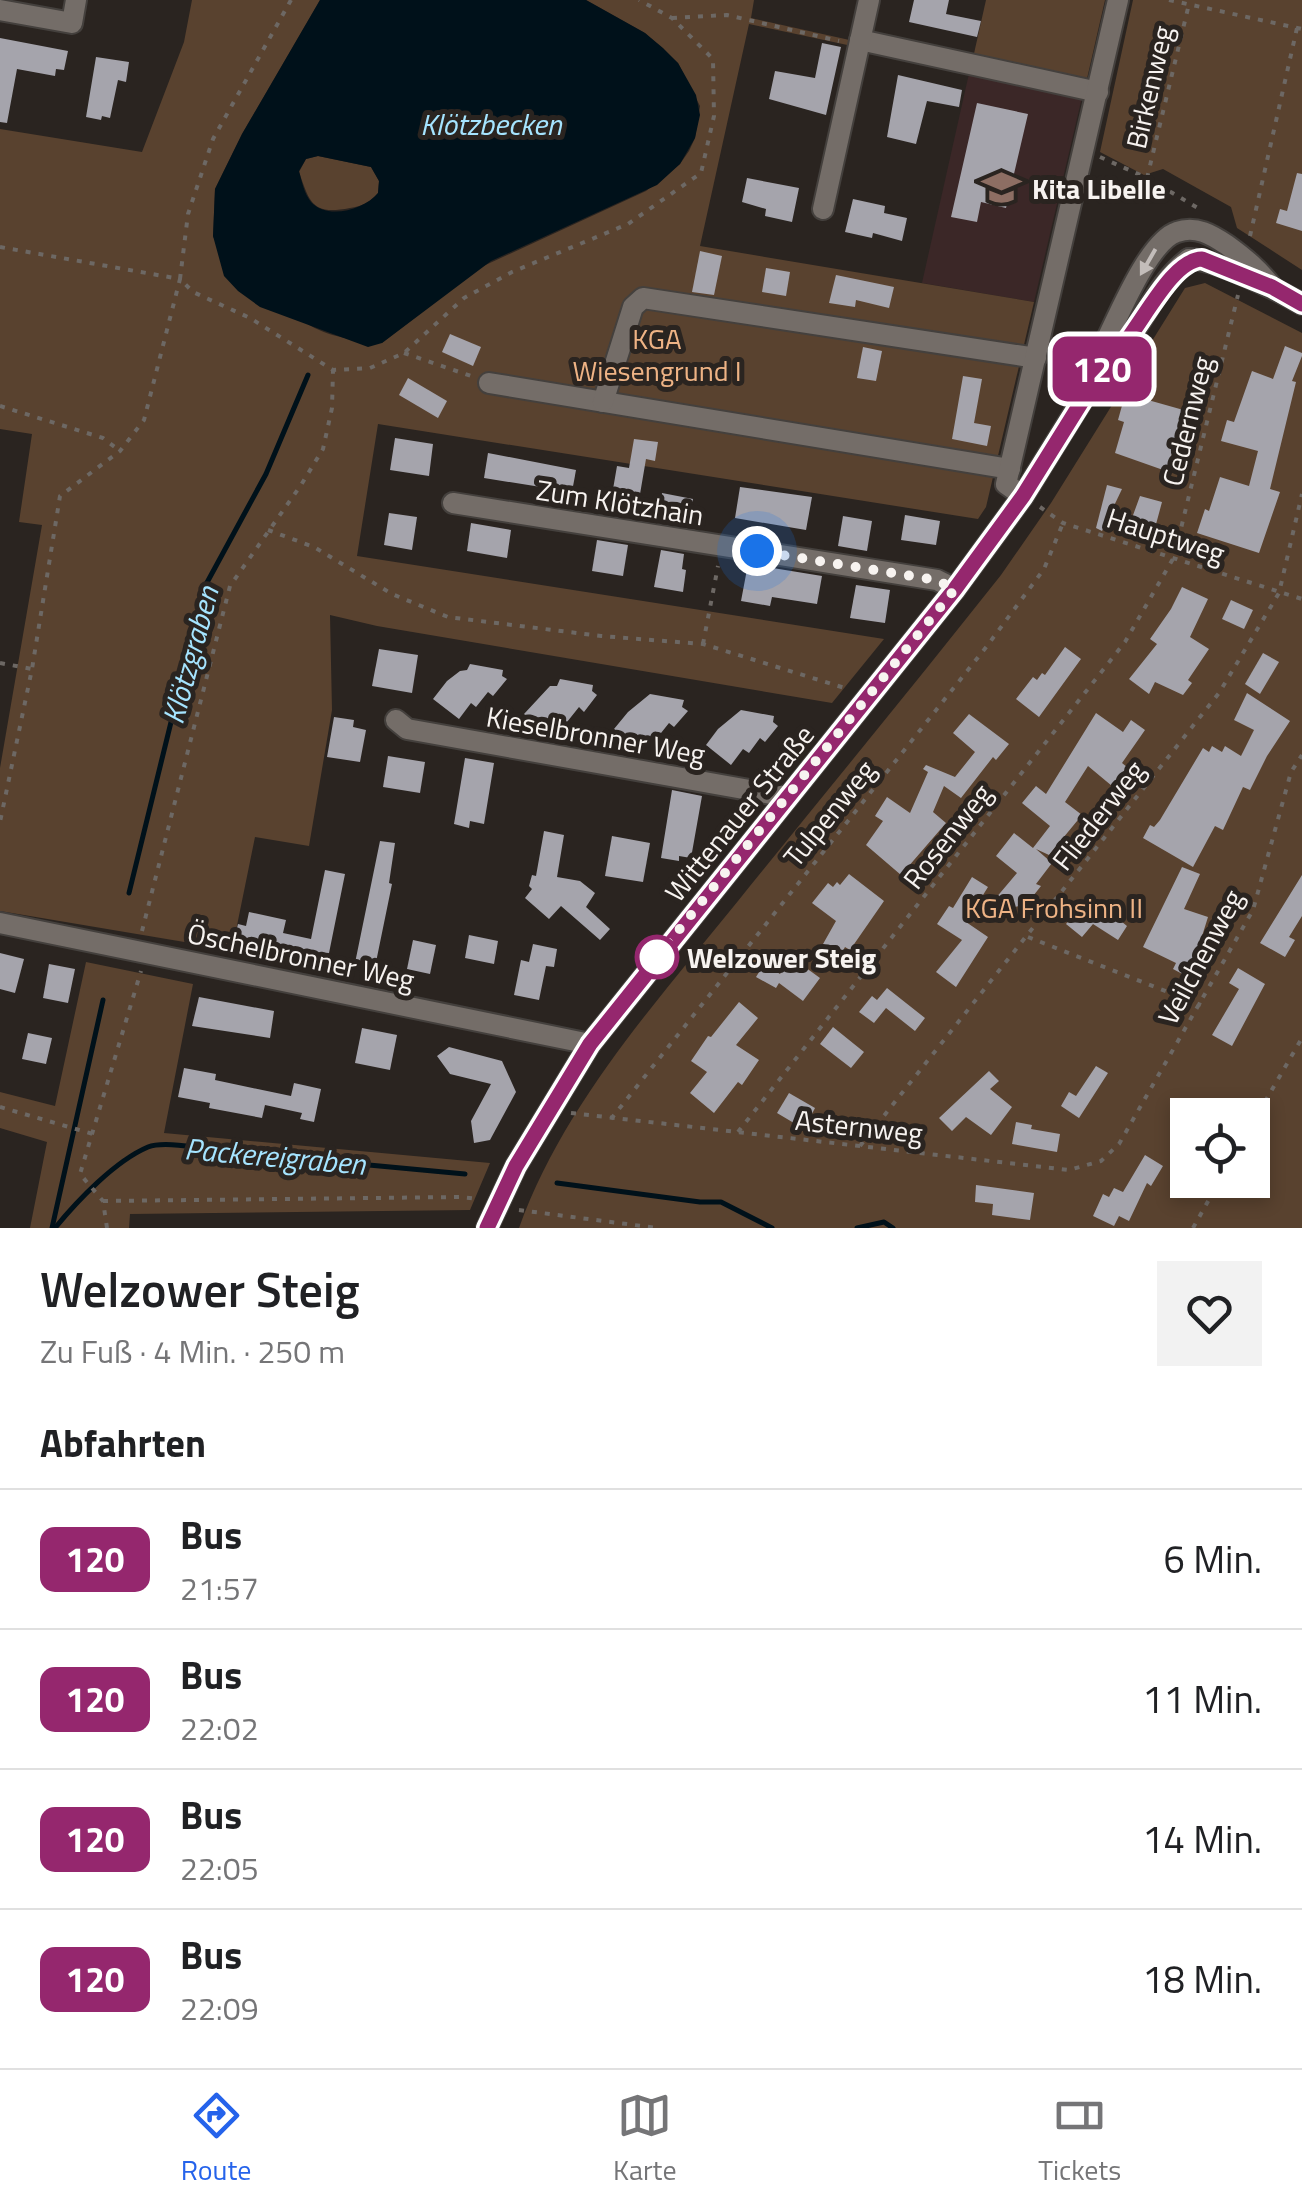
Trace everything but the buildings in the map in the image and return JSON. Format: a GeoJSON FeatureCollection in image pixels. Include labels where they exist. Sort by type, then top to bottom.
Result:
{"type":"FeatureCollection","features":[{"type":"Feature","properties":{"kind":"street"},"geometry":{"type":"LineString","coordinates":[[0,10],[72,24],[76,0]]}},
{"type":"Feature","properties":{"kind":"street"},"geometry":{"type":"LineString","coordinates":[[823,209],[869,0]]}},
{"type":"Feature","properties":{"kind":"street"},"geometry":{"type":"LineString","coordinates":[[1023,496],[1006,484],[1118,0]]}},
{"type":"Feature","properties":{"kind":"street"},"geometry":{"type":"LineString","coordinates":[[860,40],[1098,92]]}},
{"type":"Feature","properties":{"kind":"street"},"geometry":{"type":"LineString","coordinates":[[1272,287],[1256,266],[1213,236],[1196,229],[1177,232],[1189,260],[1214,262],[1302,304]]}},
{"type":"Feature","properties":{"kind":"street","name":"Wittenauer Straße"},"geometry":{"type":"LineString","coordinates":[[1104,366],[1102,347],[1154,250],[1177,232]]}},
{"type":"Feature","properties":{"kind":"street","name":"Wittenauer Straße"},"geometry":{"type":"LineString","coordinates":[[487,1228],[516,1166],[590,1044],[955,589],[1023,496],[1104,366],[1121,352],[1174,272],[1189,260]]}},
{"type":"Feature","properties":{"kind":"street"},"geometry":{"type":"LineString","coordinates":[[603,402],[634,307],[642,298],[1036,358]]}},
{"type":"Feature","properties":{"kind":"street"},"geometry":{"type":"LineString","coordinates":[[489,383],[1010,469]]}},
{"type":"Feature","properties":{"kind":"street","name":"Zum Klötzhain"},"geometry":{"type":"LineString","coordinates":[[453,503],[936,580],[955,589]]}},
{"type":"Feature","properties":{"kind":"street","name":"Kieselbronner Weg"},"geometry":{"type":"LineString","coordinates":[[396,720],[407,729],[788,797]]}},
{"type":"Feature","properties":{"kind":"street","name":"Öschelbronner Weg"},"geometry":{"type":"LineString","coordinates":[[0,923],[590,1044]]}},
{"type":"Feature","properties":{"kind":"path"},"geometry":{"type":"LineString","coordinates":[[0,822],[32,669],[60,496],[120,451],[144,420],[180,279],[188,214],[213,140],[291,0]]}},
{"type":"Feature","properties":{"kind":"path"},"geometry":{"type":"LineString","coordinates":[[0,247],[180,279],[193,292],[250,318],[332,370],[370,368],[404,354],[464,298],[512,272],[628,224],[701,173],[714,116],[712,59],[672,18],[638,0]]}},
{"type":"Feature","properties":{"kind":"path"},"geometry":{"type":"LineString","coordinates":[[1170,0],[1300,29],[1250,236]]}},
{"type":"Feature","properties":{"kind":"path","name":"Birkenweg"},"geometry":{"type":"LineString","coordinates":[[1147,178],[1188,4]]}},
{"type":"Feature","properties":{"kind":"path"},"geometry":{"type":"LineString","coordinates":[[672,18],[726,16],[853,44],[860,40]]}},
{"type":"Feature","properties":{"kind":"path"},"geometry":{"type":"LineString","coordinates":[[1085,150],[1147,178],[1216,219]]}},
{"type":"Feature","properties":{"kind":"path","name":"Cedernweg"},"geometry":{"type":"LineString","coordinates":[[1174,557],[1238,295]]}},
{"type":"Feature","properties":{"kind":"path"},"geometry":{"type":"LineString","coordinates":[[404,354],[489,383]]}},
{"type":"Feature","properties":{"kind":"path"},"geometry":{"type":"LineString","coordinates":[[141,936],[230,586],[323,448],[332,408],[332,370]]}},
{"type":"Feature","properties":{"kind":"path"},"geometry":{"type":"LineString","coordinates":[[0,406],[103,438],[120,451]]}},
{"type":"Feature","properties":{"kind":"path","name":"Fliederweg"},"geometry":{"type":"LineString","coordinates":[[860,1146],[1219,692],[1279,593],[1302,494]]}},
{"type":"Feature","properties":{"kind":"path","name":"Hauptweg"},"geometry":{"type":"LineString","coordinates":[[1023,496],[1062,523],[1302,599]]}},
{"type":"Feature","properties":{"kind":"path","name":"Tulpenweg"},"geometry":{"type":"LineString","coordinates":[[611,1119],[987,646],[1044,569],[1062,523]]}},
{"type":"Feature","properties":{"kind":"path"},"geometry":{"type":"LineString","coordinates":[[268,530],[314,547],[392,594],[448,616],[703,644],[848,689]]}},
{"type":"Feature","properties":{"kind":"path"},"geometry":{"type":"LineString","coordinates":[[703,644],[722,546]]}},
{"type":"Feature","properties":{"kind":"path","name":"Rosenweg"},"geometry":{"type":"LineString","coordinates":[[738,1132],[1125,642],[1174,557]]}},
{"type":"Feature","properties":{"kind":"path"},"geometry":{"type":"LineString","coordinates":[[0,663],[32,669]]}},
{"type":"Feature","properties":{"kind":"path","name":"Veilchenweg"},"geometry":{"type":"LineString","coordinates":[[1101,1161],[1119,1144],[1253,910],[1292,772],[1302,756]]}},
{"type":"Feature","properties":{"kind":"path"},"geometry":{"type":"LineString","coordinates":[[1028,937],[1201,1004]]}},
{"type":"Feature","properties":{"kind":"path"},"geometry":{"type":"LineString","coordinates":[[107,1228],[103,1201],[80,1174],[142,970]]}},
{"type":"Feature","properties":{"kind":"path"},"geometry":{"type":"LineString","coordinates":[[1267,1098],[1302,1038]]}},
{"type":"Feature","properties":{"kind":"path"},"geometry":{"type":"LineString","coordinates":[[0,1107],[92,1134]]}},
{"type":"Feature","properties":{"kind":"path","name":"Asternweg"},"geometry":{"type":"LineString","coordinates":[[571,1113],[1069,1170],[1101,1161]]}},
{"type":"Feature","properties":{"kind":"path"},"geometry":{"type":"LineString","coordinates":[[103,1201],[460,1197],[478,1200]]}},
{"type":"Feature","properties":{"kind":"path"},"geometry":{"type":"LineString","coordinates":[[1193,1228],[1210,1198]]}},
{"type":"Feature","properties":{"kind":"path"},"geometry":{"type":"LineString","coordinates":[[519,1210],[658,1228]]}},
{"type":"Feature","properties":{"kind":"shaded area","name":"Kita Libelle"},"geometry":{"type":"Polygon","coordinates":[[[970,69],[1083,93],[1034,302],[922,283],[970,69]]]}},
{"type":"Feature","properties":{"kind":"green space","name":"KGA Wiesengrund I"},"geometry":{"type":"Polygon","coordinates":[[[192,0],[320,0],[242,134],[215,189],[213,237],[282,304],[323,332],[382,343],[479,268],[646,191],[680,164],[695,138],[700,106],[678,63],[645,33],[586,0],[754,0],[751,18],[854,41],[852,46],[749,24],[700,246],[1034,302],[986,507],[978,519],[378,424],[357,556],[884,639],[832,703],[330,615],[332,710],[309,846],[255,837],[232,950],[0,911],[0,768],[42,525],[19,522],[32,434],[0,429],[0,129],[142,152],[184,42],[192,0]]]}},
{"type":"Feature","properties":{"kind":"green space"},"geometry":{"type":"Polygon","coordinates":[[[986,0],[1105,0],[1086,83],[973,58],[986,0]]]}},
{"type":"Feature","properties":{"kind":"green space"},"geometry":{"type":"Polygon","coordinates":[[[1133,0],[1302,0],[1302,270],[1237,228],[1231,207],[1163,169],[1144,175],[1100,152],[1133,0]]]}},
{"type":"Feature","properties":{"kind":"green space"},"geometry":{"type":"Polygon","coordinates":[[[318,156],[371,167],[379,181],[378,193],[366,204],[350,208],[328,210],[315,205],[299,172],[306,159],[318,156]]]}},
{"type":"Feature","properties":{"kind":"green space","name":"KGA Frohsinn II"},"geometry":{"type":"Polygon","coordinates":[[[1205,283],[1302,333],[1302,1228],[519,1228],[560,1139],[615,1056],[1001,575],[1051,503],[1185,288],[1205,283]]]}},
{"type":"Feature","properties":{"kind":"green space"},"geometry":{"type":"Polygon","coordinates":[[[86,962],[193,984],[164,1133],[490,1163],[470,1210],[130,1214],[129,1228],[30,1228],[47,1142],[0,1128],[0,1092],[55,1106],[86,962]]]}},
{"type":"Feature","properties":{"kind":"water","name":"Klötzbecken"},"geometry":{"type":"Polygon","coordinates":[[[320,0],[586,0],[645,33],[678,63],[696,95],[700,115],[695,138],[680,164],[657,185],[491,261],[382,343],[368,347],[260,307],[224,276],[213,236],[215,189],[242,134],[320,0]],[[318,156],[306,159],[299,171],[311,202],[336,212],[364,204],[378,193],[379,181],[371,167],[318,156]]]}},
{"type":"Feature","properties":{"kind":"waterway","name":"Klötzgraben"},"geometry":{"type":"LineString","coordinates":[[129,893],[204,588],[266,474],[308,375]]}},
{"type":"Feature","properties":{"kind":"waterway","name":"Klötzgraben"},"geometry":{"type":"LineString","coordinates":[[52,1228],[103,1000]]}},
{"type":"Feature","properties":{"kind":"waterway","name":"Packereigraben"},"geometry":{"type":"LineString","coordinates":[[55,1228],[110,1172],[135,1153],[158,1145],[203,1148],[245,1157],[262,1155],[465,1174]]}},
{"type":"Feature","properties":{"kind":"waterway","name":"Packereigraben"},"geometry":{"type":"LineString","coordinates":[[557,1183],[721,1202],[772,1228]]}},
{"type":"Feature","properties":{"kind":"waterway","name":"Packereigraben"},"geometry":{"type":"LineString","coordinates":[[857,1228],[884,1222],[893,1228]]}},
{"type":"Feature","properties":{"kind":"bus line","name":"120"},"geometry":{"type":"LineString","coordinates":[[487,1228],[516,1166],[590,1044],[955,589],[1023,496],[1104,366],[1121,352],[1174,272],[1189,260],[1214,262],[1302,304]]}},
{"type":"Feature","properties":{"kind":"place","name":"Kita Libelle"},"geometry":{"type":"Point","coordinates":[1002,188]}},
{"type":"Feature","properties":{"kind":"place","name":"Welzower Steig"},"geometry":{"type":"Point","coordinates":[657,957]}},
{"type":"Feature","properties":{"kind":"route"},"geometry":{"type":"LineString","coordinates":[[657,957],[955,589],[936,580],[757,551]]}}]}
